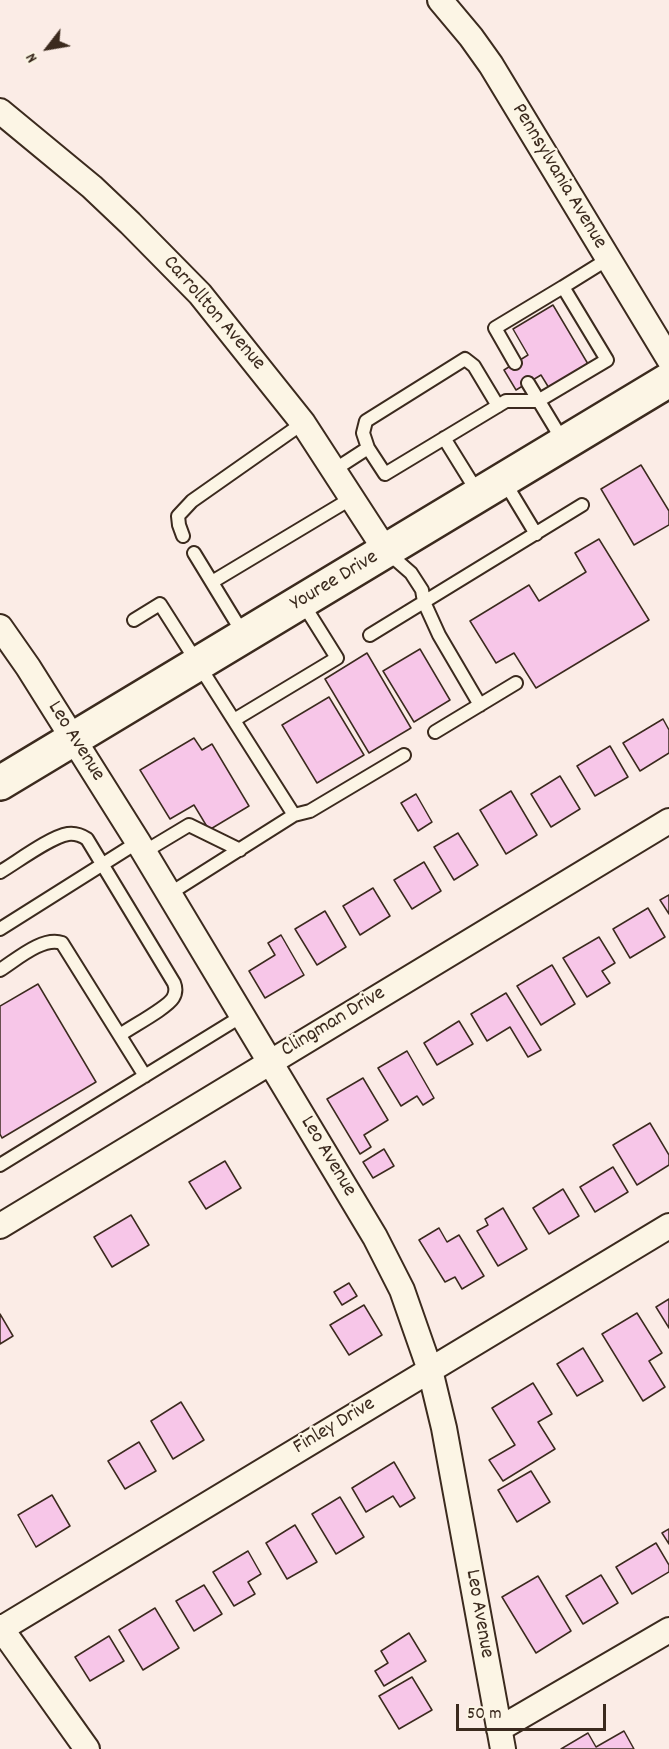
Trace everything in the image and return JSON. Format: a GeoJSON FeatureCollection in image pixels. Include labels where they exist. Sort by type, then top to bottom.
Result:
{"type":"FeatureCollection","features":[{"type":"Feature","properties":{"kind":"main road","name":"Youree Drive"},"geometry":{"type":"LineString","coordinates":[[0,783],[669,380]]}},
{"type":"Feature","properties":{"kind":"street","name":"Pennsylvania Avenue"},"geometry":{"type":"LineString","coordinates":[[440,0],[490,65],[669,359]]}},
{"type":"Feature","properties":{"kind":"street","name":"Carrollton Avenue"},"geometry":{"type":"LineString","coordinates":[[0,111],[92,187],[213,310],[303,423],[386,551]]}},
{"type":"Feature","properties":{"kind":"street","name":"Leo Avenue"},"geometry":{"type":"LineString","coordinates":[[0,627],[28,667],[141,847],[375,1237],[402,1290],[430,1370],[444,1428],[501,1739]]}},
{"type":"Feature","properties":{"kind":"street","name":"Clingman Drive"},"geometry":{"type":"LineString","coordinates":[[0,1226],[669,821]]}},
{"type":"Feature","properties":{"kind":"street","name":"Finley Drive"},"geometry":{"type":"LineString","coordinates":[[1,1628],[669,1226]]}},
{"type":"Feature","properties":{"kind":"street"},"geometry":{"type":"LineString","coordinates":[[1,1628],[87,1749]]}},
{"type":"Feature","properties":{"kind":"street"},"geometry":{"type":"LineString","coordinates":[[501,1739],[669,1630]]}},
{"type":"Feature","properties":{"kind":"lane"},"geometry":{"type":"LineString","coordinates":[[514,360],[495,328],[608,260]]}},
{"type":"Feature","properties":{"kind":"lane"},"geometry":{"type":"LineString","coordinates":[[498,406],[474,366],[465,359],[366,421],[363,433],[368,448],[385,474],[531,388],[607,360],[563,286]]}},
{"type":"Feature","properties":{"kind":"lane"},"geometry":{"type":"LineString","coordinates":[[531,388],[564,443]]}},
{"type":"Feature","properties":{"kind":"lane"},"geometry":{"type":"LineString","coordinates":[[179,534],[178,516],[192,501],[303,423]]}},
{"type":"Feature","properties":{"kind":"lane"},"geometry":{"type":"LineString","coordinates":[[444,438],[536,534]]}},
{"type":"Feature","properties":{"kind":"lane"},"geometry":{"type":"LineString","coordinates":[[334,470],[368,448]]}},
{"type":"Feature","properties":{"kind":"lane"},"geometry":{"type":"LineString","coordinates":[[212,582],[352,498]]}},
{"type":"Feature","properties":{"kind":"lane"},"geometry":{"type":"LineString","coordinates":[[370,635],[582,506]]}},
{"type":"Feature","properties":{"kind":"lane"},"geometry":{"type":"LineString","coordinates":[[386,551],[411,573],[422,590],[424,602],[439,635],[480,705]]}},
{"type":"Feature","properties":{"kind":"lane"},"geometry":{"type":"LineString","coordinates":[[189,555],[203,568],[245,636]]}},
{"type":"Feature","properties":{"kind":"lane"},"geometry":{"type":"LineString","coordinates":[[234,720],[337,658],[302,602]]}},
{"type":"Feature","properties":{"kind":"lane"},"geometry":{"type":"LineString","coordinates":[[134,620],[160,604],[294,815]]}},
{"type":"Feature","properties":{"kind":"lane"},"geometry":{"type":"LineString","coordinates":[[435,732],[516,683]]}},
{"type":"Feature","properties":{"kind":"lane"},"geometry":{"type":"LineString","coordinates":[[169,894],[294,815],[310,811],[404,755]]}},
{"type":"Feature","properties":{"kind":"lane"},"geometry":{"type":"LineString","coordinates":[[0,929],[102,864],[189,825],[240,850]]}},
{"type":"Feature","properties":{"kind":"lane"},"geometry":{"type":"LineString","coordinates":[[0,872],[56,838],[68,834],[79,834],[87,838],[174,983],[176,990],[173,999],[120,1035]]}},
{"type":"Feature","properties":{"kind":"lane"},"geometry":{"type":"LineString","coordinates":[[0,970],[42,943],[54,940],[62,943],[145,1076]]}},
{"type":"Feature","properties":{"kind":"lane"},"geometry":{"type":"LineString","coordinates":[[0,1166],[242,1016]]}},
{"type":"Feature","properties":{"kind":"building"},"geometry":{"type":"Polygon","coordinates":[[[553,305],[588,364],[549,388],[541,375],[516,390],[504,370],[528,355],[513,329],[553,305]]]}},
{"type":"Feature","properties":{"kind":"building"},"geometry":{"type":"Polygon","coordinates":[[[641,465],[669,511],[669,525],[634,545],[601,489],[641,465]]]}},
{"type":"Feature","properties":{"kind":"building"},"geometry":{"type":"Polygon","coordinates":[[[599,539],[649,620],[536,688],[514,653],[496,663],[470,621],[529,585],[539,601],[586,572],[575,553],[599,539]]]}},
{"type":"Feature","properties":{"kind":"building"},"geometry":{"type":"Polygon","coordinates":[[[420,649],[450,700],[414,722],[383,671],[420,649]]]}},
{"type":"Feature","properties":{"kind":"building"},"geometry":{"type":"Polygon","coordinates":[[[367,653],[411,728],[369,753],[325,679],[367,653]]]}},
{"type":"Feature","properties":{"kind":"building"},"geometry":{"type":"Polygon","coordinates":[[[329,697],[364,755],[317,783],[282,725],[329,697]]]}},
{"type":"Feature","properties":{"kind":"building"},"geometry":{"type":"Polygon","coordinates":[[[663,719],[669,730],[669,753],[640,771],[623,743],[663,719]]]}},
{"type":"Feature","properties":{"kind":"building"},"geometry":{"type":"Polygon","coordinates":[[[194,738],[202,750],[212,744],[249,806],[209,830],[194,805],[170,819],[140,770],[194,738]]]}},
{"type":"Feature","properties":{"kind":"building"},"geometry":{"type":"Polygon","coordinates":[[[610,746],[628,777],[595,796],[577,766],[610,746]]]}},
{"type":"Feature","properties":{"kind":"building"},"geometry":{"type":"Polygon","coordinates":[[[560,776],[580,809],[551,827],[531,794],[560,776]]]}},
{"type":"Feature","properties":{"kind":"building"},"geometry":{"type":"Polygon","coordinates":[[[511,791],[537,835],[506,854],[480,810],[511,791]]]}},
{"type":"Feature","properties":{"kind":"building"},"geometry":{"type":"Polygon","coordinates":[[[416,794],[432,822],[418,831],[401,803],[416,794]]]}},
{"type":"Feature","properties":{"kind":"building"},"geometry":{"type":"Polygon","coordinates":[[[458,833],[478,865],[454,880],[434,847],[458,833]]]}},
{"type":"Feature","properties":{"kind":"building"},"geometry":{"type":"Polygon","coordinates":[[[424,862],[441,891],[412,909],[394,880],[424,862]]]}},
{"type":"Feature","properties":{"kind":"building"},"geometry":{"type":"Polygon","coordinates":[[[373,888],[390,916],[360,935],[343,906],[373,888]]]}},
{"type":"Feature","properties":{"kind":"building"},"geometry":{"type":"Polygon","coordinates":[[[669,895],[669,914],[660,900],[669,895]]]}},
{"type":"Feature","properties":{"kind":"building"},"geometry":{"type":"Polygon","coordinates":[[[648,908],[665,937],[630,958],[613,929],[648,908]]]}},
{"type":"Feature","properties":{"kind":"building"},"geometry":{"type":"Polygon","coordinates":[[[325,911],[346,947],[317,965],[295,929],[325,911]]]}},
{"type":"Feature","properties":{"kind":"building"},"geometry":{"type":"Polygon","coordinates":[[[281,935],[304,975],[265,998],[249,971],[275,955],[268,943],[281,935]]]}},
{"type":"Feature","properties":{"kind":"building"},"geometry":{"type":"Polygon","coordinates":[[[599,937],[615,963],[602,971],[610,983],[587,997],[563,958],[599,937]]]}},
{"type":"Feature","properties":{"kind":"building"},"geometry":{"type":"Polygon","coordinates":[[[552,965],[575,1004],[541,1025],[517,986],[552,965]]]}},
{"type":"Feature","properties":{"kind":"building"},"geometry":{"type":"Polygon","coordinates":[[[38,984],[96,1082],[2,1138],[0,1134],[0,1006],[38,984]]]}},
{"type":"Feature","properties":{"kind":"building"},"geometry":{"type":"Polygon","coordinates":[[[506,993],[541,1050],[528,1057],[510,1027],[487,1041],[471,1014],[506,993]]]}},
{"type":"Feature","properties":{"kind":"building"},"geometry":{"type":"Polygon","coordinates":[[[459,1021],[473,1044],[437,1065],[424,1043],[459,1021]]]}},
{"type":"Feature","properties":{"kind":"building"},"geometry":{"type":"Polygon","coordinates":[[[407,1051],[434,1098],[423,1105],[417,1096],[401,1106],[378,1068],[407,1051]]]}},
{"type":"Feature","properties":{"kind":"building"},"geometry":{"type":"Polygon","coordinates":[[[363,1078],[388,1120],[364,1135],[371,1147],[360,1154],[327,1099],[363,1078]]]}},
{"type":"Feature","properties":{"kind":"building"},"geometry":{"type":"Polygon","coordinates":[[[650,1123],[669,1155],[669,1165],[637,1185],[613,1145],[650,1123]]]}},
{"type":"Feature","properties":{"kind":"building"},"geometry":{"type":"Polygon","coordinates":[[[384,1149],[394,1166],[373,1178],[363,1162],[384,1149]]]}},
{"type":"Feature","properties":{"kind":"building"},"geometry":{"type":"Polygon","coordinates":[[[225,1161],[241,1188],[206,1209],[189,1182],[225,1161]]]}},
{"type":"Feature","properties":{"kind":"building"},"geometry":{"type":"Polygon","coordinates":[[[613,1167],[628,1192],[595,1212],[580,1187],[613,1167]]]}},
{"type":"Feature","properties":{"kind":"building"},"geometry":{"type":"Polygon","coordinates":[[[563,1189],[579,1216],[549,1234],[533,1208],[563,1189]]]}},
{"type":"Feature","properties":{"kind":"building"},"geometry":{"type":"Polygon","coordinates":[[[503,1208],[527,1249],[498,1266],[477,1231],[488,1225],[485,1219],[503,1208]]]}},
{"type":"Feature","properties":{"kind":"building"},"geometry":{"type":"Polygon","coordinates":[[[131,1215],[149,1245],[112,1267],[94,1237],[131,1215]]]}},
{"type":"Feature","properties":{"kind":"building"},"geometry":{"type":"Polygon","coordinates":[[[439,1228],[447,1242],[459,1235],[484,1276],[462,1289],[455,1277],[445,1282],[419,1240],[439,1228]]]}},
{"type":"Feature","properties":{"kind":"building"},"geometry":{"type":"Polygon","coordinates":[[[349,1283],[357,1296],[342,1305],[334,1292],[349,1283]]]}},
{"type":"Feature","properties":{"kind":"building"},"geometry":{"type":"Polygon","coordinates":[[[669,1299],[669,1328],[656,1307],[669,1299]]]}},
{"type":"Feature","properties":{"kind":"building"},"geometry":{"type":"Polygon","coordinates":[[[364,1305],[382,1335],[349,1355],[330,1325],[364,1305]]]}},
{"type":"Feature","properties":{"kind":"building"},"geometry":{"type":"Polygon","coordinates":[[[637,1313],[662,1353],[649,1361],[665,1387],[643,1401],[602,1334],[637,1313]]]}},
{"type":"Feature","properties":{"kind":"building"},"geometry":{"type":"Polygon","coordinates":[[[0,1314],[13,1336],[0,1344],[0,1314]]]}},
{"type":"Feature","properties":{"kind":"building"},"geometry":{"type":"Polygon","coordinates":[[[583,1348],[603,1381],[577,1396],[557,1364],[583,1348]]]}},
{"type":"Feature","properties":{"kind":"building"},"geometry":{"type":"Polygon","coordinates":[[[533,1383],[552,1414],[538,1422],[555,1449],[503,1481],[489,1460],[515,1445],[492,1408],[533,1383]]]}},
{"type":"Feature","properties":{"kind":"building"},"geometry":{"type":"Polygon","coordinates":[[[181,1402],[204,1440],[173,1459],[151,1421],[181,1402]]]}},
{"type":"Feature","properties":{"kind":"building"},"geometry":{"type":"Polygon","coordinates":[[[139,1442],[156,1471],[125,1489],[108,1461],[139,1442]]]}},
{"type":"Feature","properties":{"kind":"building"},"geometry":{"type":"Polygon","coordinates":[[[394,1462],[415,1498],[400,1507],[393,1496],[366,1512],[352,1488],[394,1462]]]}},
{"type":"Feature","properties":{"kind":"building"},"geometry":{"type":"Polygon","coordinates":[[[531,1471],[550,1502],[517,1522],[498,1490],[531,1471]]]}},
{"type":"Feature","properties":{"kind":"building"},"geometry":{"type":"Polygon","coordinates":[[[52,1495],[70,1526],[36,1547],[18,1515],[52,1495]]]}},
{"type":"Feature","properties":{"kind":"building"},"geometry":{"type":"Polygon","coordinates":[[[340,1497],[364,1537],[336,1554],[312,1514],[340,1497]]]}},
{"type":"Feature","properties":{"kind":"building"},"geometry":{"type":"Polygon","coordinates":[[[295,1525],[317,1562],[287,1579],[266,1543],[295,1525]]]}},
{"type":"Feature","properties":{"kind":"building"},"geometry":{"type":"Polygon","coordinates":[[[669,1529],[669,1544],[662,1533],[669,1529]]]}},
{"type":"Feature","properties":{"kind":"building"},"geometry":{"type":"Polygon","coordinates":[[[656,1543],[669,1565],[669,1572],[632,1594],[616,1567],[656,1543]]]}},
{"type":"Feature","properties":{"kind":"building"},"geometry":{"type":"Polygon","coordinates":[[[248,1551],[261,1574],[248,1582],[255,1594],[234,1606],[213,1572],[248,1551]]]}},
{"type":"Feature","properties":{"kind":"building"},"geometry":{"type":"Polygon","coordinates":[[[601,1575],[618,1603],[583,1624],[566,1596],[601,1575]]]}},
{"type":"Feature","properties":{"kind":"building"},"geometry":{"type":"Polygon","coordinates":[[[538,1576],[571,1631],[536,1653],[502,1597],[538,1576]]]}},
{"type":"Feature","properties":{"kind":"building"},"geometry":{"type":"Polygon","coordinates":[[[204,1585],[222,1614],[194,1631],[176,1601],[204,1585]]]}},
{"type":"Feature","properties":{"kind":"building"},"geometry":{"type":"Polygon","coordinates":[[[155,1608],[179,1648],[143,1670],[119,1630],[155,1608]]]}},
{"type":"Feature","properties":{"kind":"building"},"geometry":{"type":"Polygon","coordinates":[[[409,1633],[426,1661],[384,1686],[375,1671],[388,1663],[381,1651],[409,1633]]]}},
{"type":"Feature","properties":{"kind":"building"},"geometry":{"type":"Polygon","coordinates":[[[109,1636],[124,1661],[90,1681],[75,1657],[109,1636]]]}},
{"type":"Feature","properties":{"kind":"building"},"geometry":{"type":"Polygon","coordinates":[[[412,1677],[432,1710],[399,1729],[379,1696],[412,1677]]]}},
{"type":"Feature","properties":{"kind":"building"},"geometry":{"type":"Polygon","coordinates":[[[624,1731],[634,1749],[561,1749],[588,1733],[596,1747],[624,1731]]]}}]}
